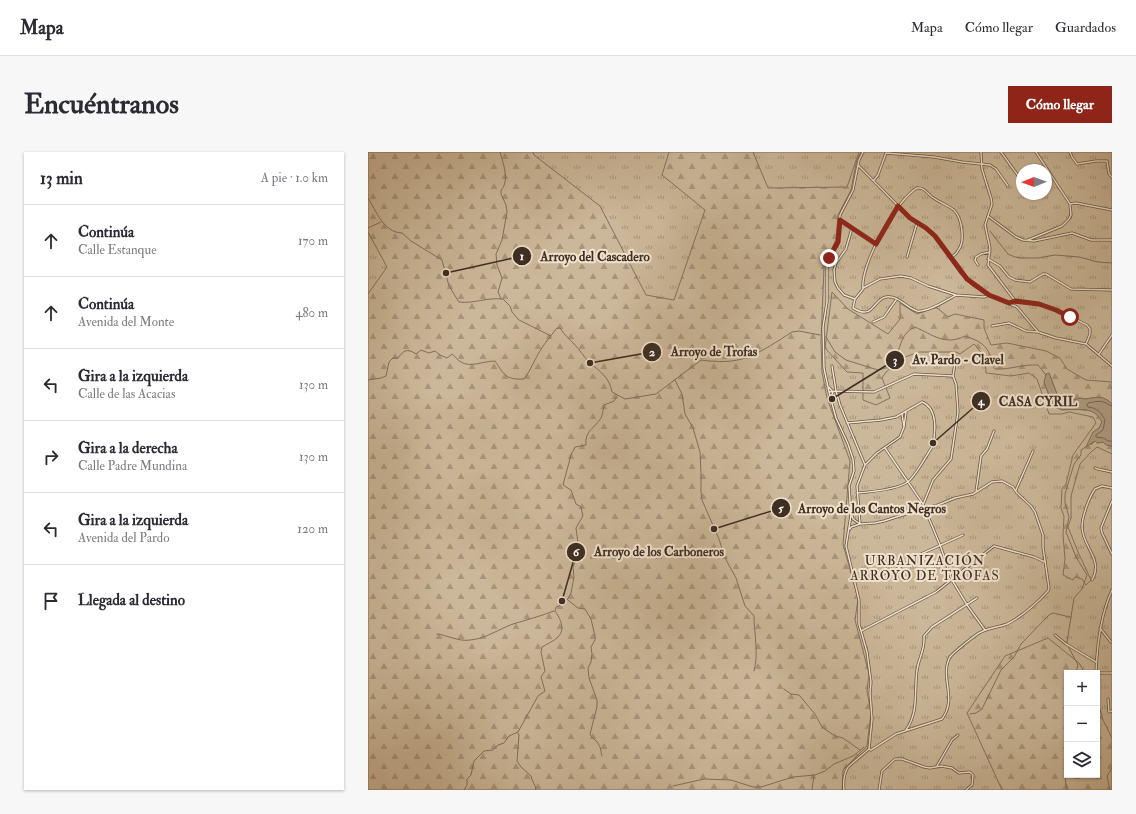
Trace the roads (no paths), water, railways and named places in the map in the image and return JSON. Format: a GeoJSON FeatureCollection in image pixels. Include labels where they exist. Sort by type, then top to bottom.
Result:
{"type":"FeatureCollection","features":[{"type":"Feature","properties":{"kind":"street"},"geometry":{"type":"LineString","coordinates":[[863,152],[858,165],[853,190],[842,211],[838,242],[829,258],[826,270],[827,302],[823,327],[823,350],[826,383],[830,399],[836,418],[853,458],[854,471],[849,486],[851,515],[846,550],[859,600],[858,618],[871,674],[870,693],[872,719],[869,749]]}},
{"type":"Feature","properties":{"kind":"street"},"geometry":{"type":"LineString","coordinates":[[874,180],[878,175],[886,152],[990,165],[996,169],[1008,186]]}},
{"type":"Feature","properties":{"kind":"street"},"geometry":{"type":"LineString","coordinates":[[981,152],[981,164],[992,204],[985,225],[990,252],[988,265],[1017,303],[1018,308]]}},
{"type":"Feature","properties":{"kind":"street"},"geometry":{"type":"LineString","coordinates":[[1001,152],[1016,172]]}},
{"type":"Feature","properties":{"kind":"street"},"geometry":{"type":"LineString","coordinates":[[1026,240],[1056,229],[1066,223],[1071,215],[1070,204],[1036,152]]}},
{"type":"Feature","properties":{"kind":"street"},"geometry":{"type":"LineString","coordinates":[[1070,152],[1077,164],[1107,161],[1109,174],[1112,177]]}},
{"type":"Feature","properties":{"kind":"street"},"geometry":{"type":"LineString","coordinates":[[858,165],[910,218],[935,236],[967,279],[989,295],[1018,308],[1038,332]]}},
{"type":"Feature","properties":{"kind":"street"},"geometry":{"type":"LineString","coordinates":[[863,289],[862,281],[870,256],[876,244],[898,206],[914,189],[920,188],[940,203],[953,210],[959,218],[962,240],[958,251],[950,258]]}},
{"type":"Feature","properties":{"kind":"street"},"geometry":{"type":"LineString","coordinates":[[1070,204],[1076,203],[1112,210]]}},
{"type":"Feature","properties":{"kind":"street"},"geometry":{"type":"LineString","coordinates":[[988,216],[1016,237],[1026,240],[1038,240],[1072,233],[1091,240],[1112,240]]}},
{"type":"Feature","properties":{"kind":"street"},"geometry":{"type":"LineString","coordinates":[[840,220],[876,244]]}},
{"type":"Feature","properties":{"kind":"street"},"geometry":{"type":"LineString","coordinates":[[906,258],[917,223]]}},
{"type":"Feature","properties":{"kind":"street"},"geometry":{"type":"LineString","coordinates":[[852,228],[846,249],[836,263],[834,270],[835,282],[838,288],[844,295],[855,299]]}},
{"type":"Feature","properties":{"kind":"street"},"geometry":{"type":"LineString","coordinates":[[1034,238],[1038,240]]}},
{"type":"Feature","properties":{"kind":"street"},"geometry":{"type":"LineString","coordinates":[[978,265],[975,260],[976,257],[980,254],[990,252]]}},
{"type":"Feature","properties":{"kind":"street"},"geometry":{"type":"LineString","coordinates":[[988,259],[1000,266],[1009,277],[1015,280],[1030,282],[1043,274],[1046,274],[1071,289],[1112,290]]}},
{"type":"Feature","properties":{"kind":"street"},"geometry":{"type":"LineString","coordinates":[[956,295],[922,311],[914,310],[897,299],[885,297],[868,311],[856,310],[853,308],[855,299],[863,289],[880,279],[901,276],[911,278],[928,286],[956,295],[984,297],[989,295]]}},
{"type":"Feature","properties":{"kind":"street"},"geometry":{"type":"LineString","coordinates":[[873,322],[884,317],[897,299]]}},
{"type":"Feature","properties":{"kind":"street"},"geometry":{"type":"LineString","coordinates":[[1014,300],[1014,306]]}},
{"type":"Feature","properties":{"kind":"street"},"geometry":{"type":"LineString","coordinates":[[1009,303],[1039,304],[1056,310],[1087,325],[1090,329],[1090,334],[1086,344]]}},
{"type":"Feature","properties":{"kind":"street"},"geometry":{"type":"LineString","coordinates":[[1014,306],[1017,303]]}},
{"type":"Feature","properties":{"kind":"street"},"geometry":{"type":"LineString","coordinates":[[992,326],[1012,324],[1033,332],[1086,344],[1112,366]]}},
{"type":"Feature","properties":{"kind":"street"},"geometry":{"type":"LineString","coordinates":[[1099,354],[1112,335]]}},
{"type":"Feature","properties":{"kind":"street"},"geometry":{"type":"LineString","coordinates":[[923,505],[933,480],[951,459],[958,412],[956,384],[953,376],[956,363],[954,357],[962,360]]}},
{"type":"Feature","properties":{"kind":"street"},"geometry":{"type":"LineString","coordinates":[[832,366],[834,391],[865,465]]}},
{"type":"Feature","properties":{"kind":"street"},"geometry":{"type":"LineString","coordinates":[[829,392],[874,392],[914,374],[953,376]]}},
{"type":"Feature","properties":{"kind":"street"},"geometry":{"type":"LineString","coordinates":[[826,383],[830,389],[834,391]]}},
{"type":"Feature","properties":{"kind":"street"},"geometry":{"type":"LineString","coordinates":[[830,399],[834,391]]}},
{"type":"Feature","properties":{"kind":"street"},"geometry":{"type":"LineString","coordinates":[[847,423],[896,417],[919,403],[924,402],[932,411],[934,420],[934,442],[932,447],[908,483],[877,492],[857,493]]}},
{"type":"Feature","properties":{"kind":"street"},"geometry":{"type":"LineString","coordinates":[[860,524],[857,493],[865,465],[877,453],[900,437],[904,427],[906,412]]}},
{"type":"Feature","properties":{"kind":"street"},"geometry":{"type":"LineString","coordinates":[[902,414],[904,427]]}},
{"type":"Feature","properties":{"kind":"street"},"geometry":{"type":"LineString","coordinates":[[976,492],[981,456],[987,449],[994,431]]}},
{"type":"Feature","properties":{"kind":"street"},"geometry":{"type":"LineString","coordinates":[[885,448],[925,508],[952,580],[967,605],[986,630]]}},
{"type":"Feature","properties":{"kind":"street"},"geometry":{"type":"LineString","coordinates":[[1016,490],[1032,451]]}},
{"type":"Feature","properties":{"kind":"street"},"geometry":{"type":"LineString","coordinates":[[1095,468],[1112,472]]}},
{"type":"Feature","properties":{"kind":"street"},"geometry":{"type":"LineString","coordinates":[[844,790],[844,777],[848,767],[869,749],[871,750],[896,734],[942,719],[947,713],[950,695],[946,673],[950,657],[980,632],[1008,623],[1029,610],[1048,591],[1049,588],[1043,547],[1043,534],[1040,524],[1031,506],[1017,493],[1016,490],[1002,481],[995,481],[970,495],[955,498],[947,502],[884,521],[860,524],[850,523]]}},
{"type":"Feature","properties":{"kind":"street"},"geometry":{"type":"LineString","coordinates":[[1092,580],[1096,574],[1095,563],[1082,532],[1082,524],[1095,489],[1102,486],[1112,488]]}},
{"type":"Feature","properties":{"kind":"street"},"geometry":{"type":"LineString","coordinates":[[1112,501],[1101,528],[1112,554]]}},
{"type":"Feature","properties":{"kind":"street"},"geometry":{"type":"LineString","coordinates":[[851,515],[853,519],[860,524]]}},
{"type":"Feature","properties":{"kind":"street"},"geometry":{"type":"LineString","coordinates":[[846,543],[850,529],[856,522]]}},
{"type":"Feature","properties":{"kind":"street"},"geometry":{"type":"LineString","coordinates":[[854,579],[882,578],[921,554],[963,535]]}},
{"type":"Feature","properties":{"kind":"street"},"geometry":{"type":"LineString","coordinates":[[861,631],[936,592],[994,546],[1034,557],[1045,562]]}},
{"type":"Feature","properties":{"kind":"street"},"geometry":{"type":"LineString","coordinates":[[1097,670],[1096,662],[1100,628],[1105,604],[1112,590]]}},
{"type":"Feature","properties":{"kind":"street"},"geometry":{"type":"LineString","coordinates":[[906,730],[911,724],[914,713],[917,671],[919,660],[925,647],[924,636],[932,627],[977,598]]}},
{"type":"Feature","properties":{"kind":"street"},"geometry":{"type":"LineString","coordinates":[[1100,628],[1111,642]]}},
{"type":"Feature","properties":{"kind":"street"},"geometry":{"type":"LineString","coordinates":[[1054,635],[1096,662]]}},
{"type":"Feature","properties":{"kind":"street"},"geometry":{"type":"LineString","coordinates":[[1100,673],[1112,673]]}},
{"type":"Feature","properties":{"kind":"street"},"geometry":{"type":"LineString","coordinates":[[1108,699],[1109,712],[1112,712]]}},
{"type":"Feature","properties":{"kind":"street"},"geometry":{"type":"LineString","coordinates":[[937,766],[952,740],[958,735]]}},
{"type":"Feature","properties":{"kind":"street"},"geometry":{"type":"LineString","coordinates":[[879,790],[882,771],[895,759],[902,759],[930,768],[937,766],[951,768],[959,773],[968,771],[971,772],[973,775],[972,785],[966,790]]}},
{"type":"Feature","properties":{"kind":"water"},"geometry":{"type":"Polygon","coordinates":[[[1049,373],[1057,394],[1061,400],[1070,401],[1081,398],[1099,397],[1112,404],[1112,446],[1106,445],[1103,442],[1097,443],[1095,441],[1086,447],[1093,432],[1099,428],[1102,422],[1097,415],[1086,410],[1066,410],[1053,406],[1044,382],[1046,374],[1049,373]]]}},
{"type":"Feature","properties":{"kind":"waterway"},"geometry":{"type":"LineString","coordinates":[[500,152],[505,177],[501,194],[506,205],[507,212],[502,240],[496,254],[497,265],[502,278],[498,292],[501,299]]}},
{"type":"Feature","properties":{"kind":"waterway"},"geometry":{"type":"LineString","coordinates":[[368,198],[385,225],[395,232],[402,233],[411,241],[442,260],[449,286],[459,302],[503,299],[510,306],[512,312],[519,320],[551,336]]}},
{"type":"Feature","properties":{"kind":"waterway"},"geometry":{"type":"LineString","coordinates":[[368,228],[381,222]]}},
{"type":"Feature","properties":{"kind":"waterway"},"geometry":{"type":"LineString","coordinates":[[990,231],[1008,254],[1015,257],[1038,258],[1055,255],[1079,257],[1098,262],[1112,263]]}},
{"type":"Feature","properties":{"kind":"waterway"},"geometry":{"type":"LineString","coordinates":[[826,337],[835,352],[846,360],[878,370],[889,367],[896,356],[902,339],[910,329],[915,327],[945,340],[958,339],[965,336],[975,340],[985,347],[990,355],[995,369],[1038,365],[1046,375]]}},
{"type":"Feature","properties":{"kind":"waterway"},"geometry":{"type":"LineString","coordinates":[[368,380],[386,376],[389,362],[393,358],[398,358],[406,351],[416,354],[421,350],[429,353],[435,351],[447,358],[452,354],[465,364],[495,361],[509,377],[524,379],[539,352],[557,328],[560,328],[587,360],[606,378],[612,392],[625,399],[656,394],[701,360],[724,362],[742,359],[754,355],[792,332],[799,331],[820,335]]}},
{"type":"Feature","properties":{"kind":"waterway"},"geometry":{"type":"LineString","coordinates":[[675,380],[682,394],[685,414],[693,428],[700,452],[702,500],[719,539],[725,558],[736,578],[745,606],[754,616],[756,650],[754,671]]}},
{"type":"Feature","properties":{"kind":"waterway"},"geometry":{"type":"LineString","coordinates":[[464,790],[467,785],[467,779],[471,775],[474,761],[484,751],[493,750],[498,745],[504,743],[509,736],[518,732],[538,696],[545,691],[541,677],[545,671],[541,652],[542,647],[556,638],[562,631],[560,620],[555,611],[556,607],[559,606],[562,601],[567,600],[571,593],[574,577],[573,567],[579,551],[576,528],[583,516],[581,507],[576,504],[571,490],[563,485],[571,455],[575,447],[586,445],[587,436],[601,418],[604,405],[614,401],[617,396]]}},
{"type":"Feature","properties":{"kind":"waterway"},"geometry":{"type":"LineString","coordinates":[[1077,670],[1078,665],[1067,642],[1074,598],[1082,589],[1087,575],[1076,557],[1066,532],[1069,517],[1065,503],[1065,494],[1074,464],[1081,455],[1081,450],[1087,446]]}},
{"type":"Feature","properties":{"kind":"waterway"},"geometry":{"type":"LineString","coordinates":[[568,600],[578,608],[585,609],[591,619],[595,636],[595,640],[591,647],[591,662],[588,668],[589,678],[597,700],[597,707],[590,734],[598,743],[602,756]]}},
{"type":"Feature","properties":{"kind":"waterway"},"geometry":{"type":"LineString","coordinates":[[437,634],[462,640],[476,639],[487,636],[513,624],[554,611]]}},
{"type":"Feature","properties":{"kind":"waterway"},"geometry":{"type":"LineString","coordinates":[[970,714],[976,713],[982,709],[1001,670],[1014,657],[1021,644],[1049,615],[1053,613],[1070,617]]}},
{"type":"Feature","properties":{"kind":"waterway"},"geometry":{"type":"LineString","coordinates":[[784,689],[791,694],[799,695],[815,714],[822,727],[835,736],[843,738],[860,750]]}},
{"type":"Feature","properties":{"kind":"waterway"},"geometry":{"type":"LineString","coordinates":[[518,733],[517,761],[531,776],[536,790]]}},
{"type":"Feature","properties":{"kind":"waterway"},"geometry":{"type":"LineString","coordinates":[[1066,742],[1064,762],[1067,790]]}},
{"type":"Feature","properties":{"kind":"waterway"},"geometry":{"type":"LineString","coordinates":[[673,786],[704,779],[731,780],[753,787],[761,787],[793,777],[815,775],[825,771],[834,764],[853,756],[864,747]]}},
{"type":"Feature","properties":{"kind":"waterway"},"geometry":{"type":"LineString","coordinates":[[812,790],[814,775]]}},
{"type":"Feature","properties":{"kind":"place","name":"Arroyo del Cascadero"},"geometry":{"type":"Point","coordinates":[446,273]}},
{"type":"Feature","properties":{"kind":"place","name":"Arroyo de Trofas"},"geometry":{"type":"Point","coordinates":[590,363]}},
{"type":"Feature","properties":{"kind":"place","name":"Av. Pardo - Clavel"},"geometry":{"type":"Point","coordinates":[832,399]}},
{"type":"Feature","properties":{"kind":"place","name":"CASA CYRIL"},"geometry":{"type":"Point","coordinates":[933,443]}},
{"type":"Feature","properties":{"kind":"place","name":"Arroyo de los Cantos Negros"},"geometry":{"type":"Point","coordinates":[714,529]}},
{"type":"Feature","properties":{"kind":"place","name":"Arroyo de los Carboneros"},"geometry":{"type":"Point","coordinates":[562,601]}},
{"type":"Feature","properties":{"kind":"district","name":"URBANIZACIÓN ARROYO DE TROFAS"},"geometry":{"type":"Point","coordinates":[925,568]}}]}
